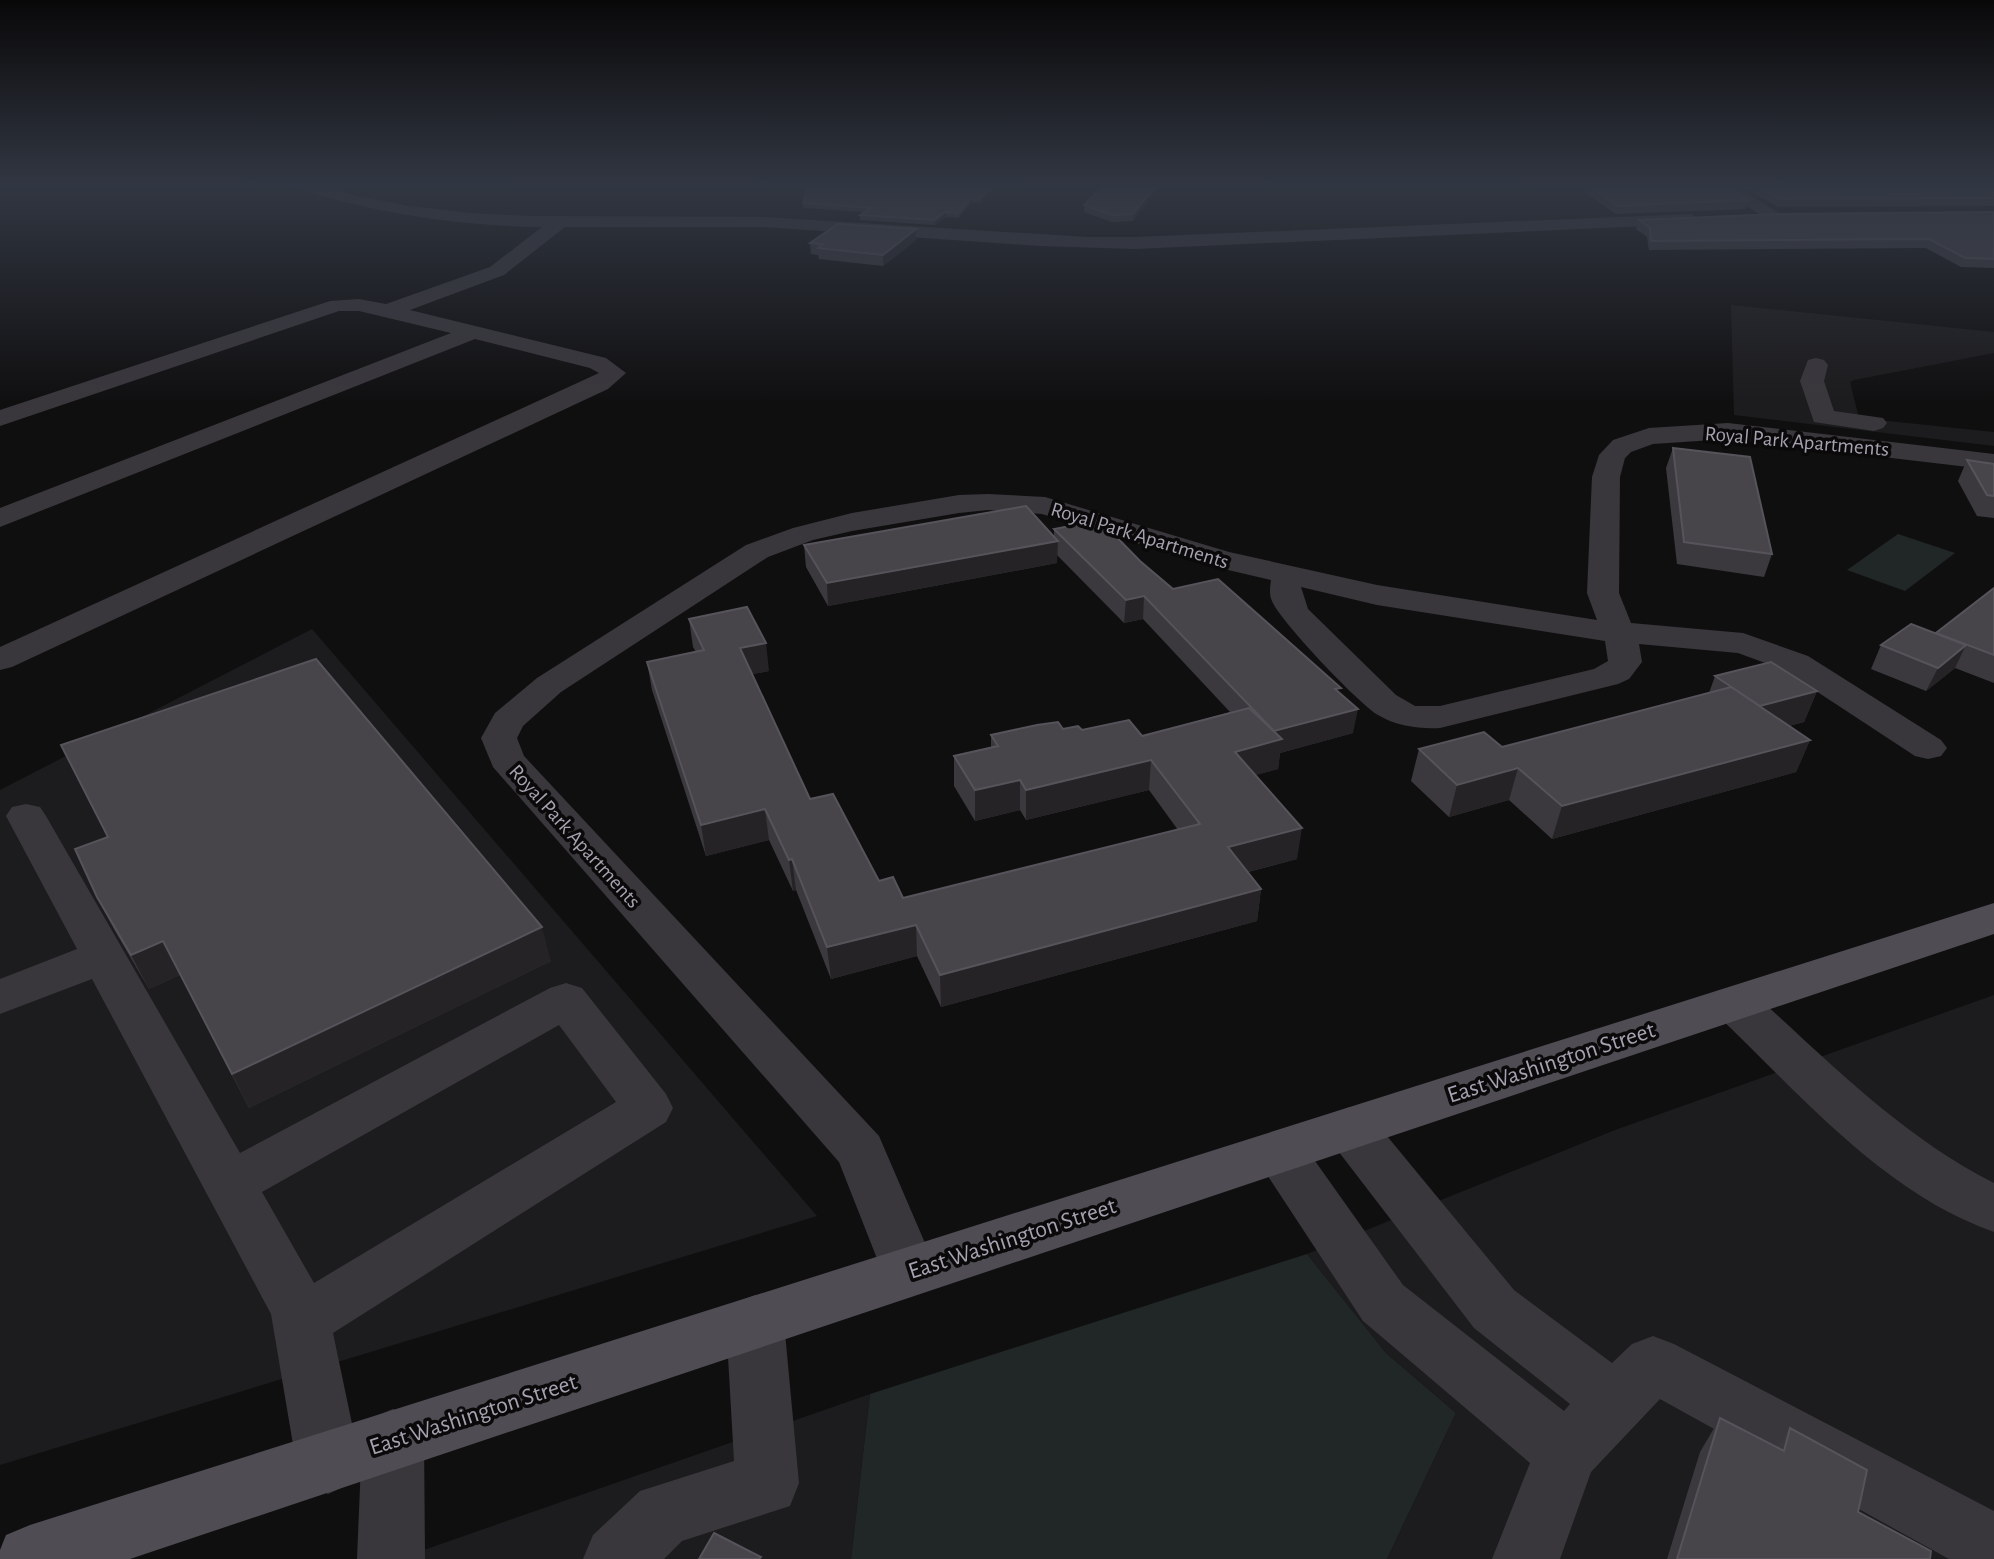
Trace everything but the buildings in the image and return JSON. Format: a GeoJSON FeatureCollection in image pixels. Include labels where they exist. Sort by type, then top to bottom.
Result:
{"type":"FeatureCollection","features":[{"type":"Feature","properties":{"kind":"main road","name":"East Washington Street"},"geometry":{"type":"LineString","coordinates":[[30,1559],[1994,918]]}},
{"type":"Feature","properties":{"kind":"street"},"geometry":{"type":"LineString","coordinates":[[388,311],[497,271],[515,257]]}},
{"type":"Feature","properties":{"kind":"street"},"geometry":{"type":"LineString","coordinates":[[0,418],[319,309],[352,304],[598,363],[614,373],[600,384],[0,660]]}},
{"type":"Feature","properties":{"kind":"street"},"geometry":{"type":"LineString","coordinates":[[0,518],[471,332]]}},
{"type":"Feature","properties":{"kind":"street"},"geometry":{"type":"LineString","coordinates":[[1816,365],[1812,381],[1823,417],[1902,426]]}},
{"type":"Feature","properties":{"kind":"street","name":"Royal Park Apartments"},"geometry":{"type":"LineString","coordinates":[[909,1271],[861,1151],[506,759],[499,738],[508,721],[577,666],[757,551],[803,534],[852,523],[959,504],[988,502],[1045,506],[1173,547],[1288,577],[1529,621],[1618,632],[1603,593],[1606,477],[1612,455],[1633,440],[1671,433],[1728,431],[1994,462]]}},
{"type":"Feature","properties":{"kind":"street"},"geometry":{"type":"LineString","coordinates":[[1288,577],[1284,589],[1287,602],[1296,615],[1383,703],[1399,714],[1419,719],[1440,717],[1606,677],[1617,672],[1625,662],[1624,648],[1618,632],[1716,640],[1769,651],[1826,681],[1928,748]]}},
{"type":"Feature","properties":{"kind":"street"},"geometry":{"type":"LineString","coordinates":[[26,816],[299,1310],[328,1462]]}},
{"type":"Feature","properties":{"kind":"street"},"geometry":{"type":"LineString","coordinates":[[0,997],[104,956]]}},
{"type":"Feature","properties":{"kind":"street"},"geometry":{"type":"LineString","coordinates":[[230,1184],[566,1000],[648,1108],[302,1321]]}},
{"type":"Feature","properties":{"kind":"street"},"geometry":{"type":"LineString","coordinates":[[1734,1003],[1870,1129],[1969,1197],[1994,1209]]}},
{"type":"Feature","properties":{"kind":"street"},"geometry":{"type":"LineString","coordinates":[[1350,1128],[1494,1310],[1615,1402]]}},
{"type":"Feature","properties":{"kind":"street"},"geometry":{"type":"LineString","coordinates":[[1280,1152],[1383,1303],[1566,1452]]}},
{"type":"Feature","properties":{"kind":"street"},"geometry":{"type":"LineString","coordinates":[[617,1559],[663,1514],[767,1483],[755,1322]]}},
{"type":"Feature","properties":{"kind":"street"},"geometry":{"type":"LineString","coordinates":[[1526,1559],[1566,1452],[1653,1364],[1994,1547]]}},
{"type":"Feature","properties":{"kind":"street"},"geometry":{"type":"LineString","coordinates":[[391,1559],[393,1440]]}},
{"type":"Feature","properties":{"kind":"shaded area"},"geometry":{"type":"Polygon","coordinates":[[[1731,305],[1994,332],[1994,353],[1850,382],[1859,418],[1994,432],[1994,446],[1734,415],[1731,305]]]}},
{"type":"Feature","properties":{"kind":"shaded area"},"geometry":{"type":"Polygon","coordinates":[[[1898,534],[1955,553],[1905,591],[1847,570],[1898,534]]]}},
{"type":"Feature","properties":{"kind":"shaded area"},"geometry":{"type":"Polygon","coordinates":[[[312,629],[817,1216],[0,1465],[0,790],[312,629]]]}},
{"type":"Feature","properties":{"kind":"shaded area"},"geometry":{"type":"Polygon","coordinates":[[[1994,995],[1994,1559],[1387,1559],[1456,1413],[1386,1353],[1307,1254],[1615,1130],[1994,995]]]}},
{"type":"Feature","properties":{"kind":"shaded area"},"geometry":{"type":"Polygon","coordinates":[[[1307,1254],[1386,1353],[1456,1413],[1387,1559],[851,1559],[870,1394],[1307,1254]]]}},
{"type":"Feature","properties":{"kind":"shaded area"},"geometry":{"type":"Polygon","coordinates":[[[870,1394],[851,1559],[398,1559],[870,1394]]]}}]}
